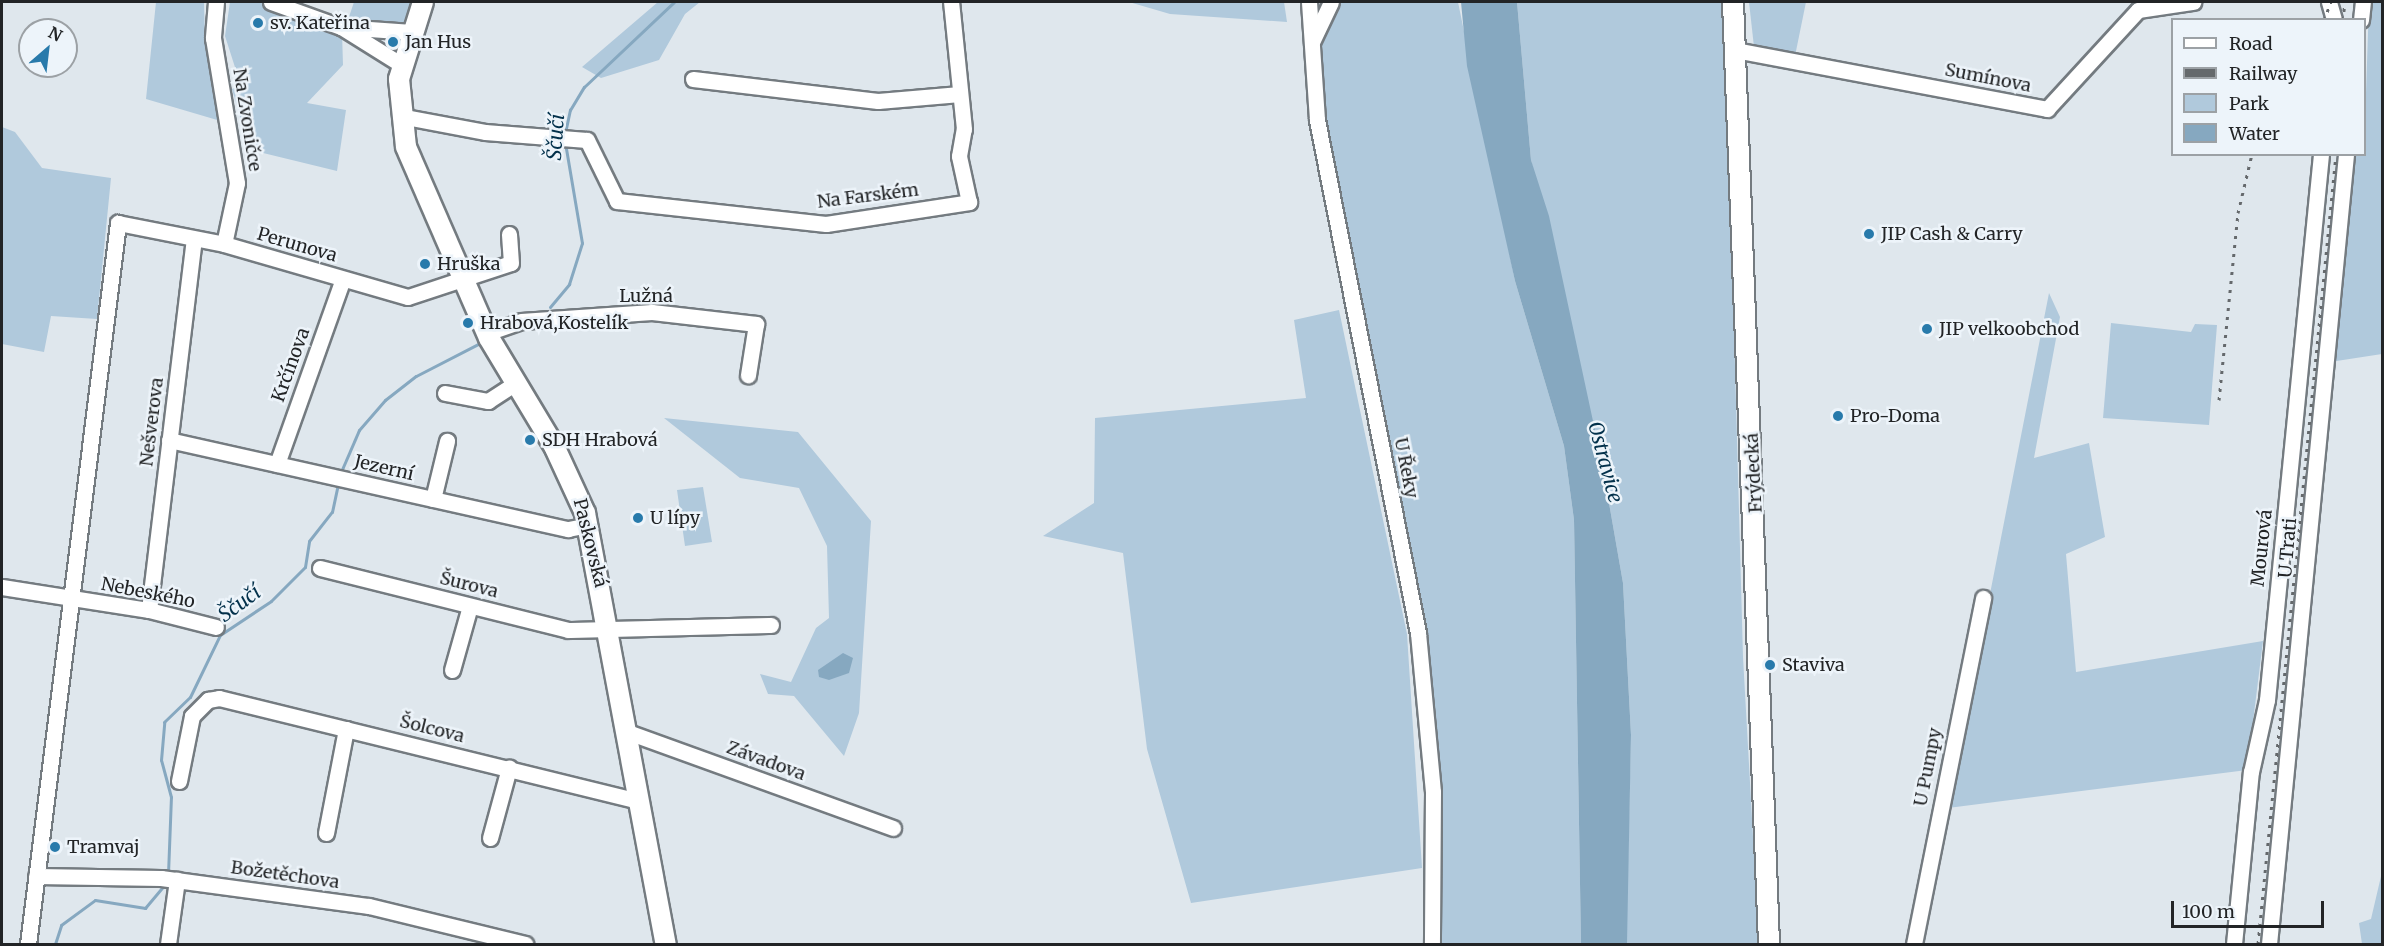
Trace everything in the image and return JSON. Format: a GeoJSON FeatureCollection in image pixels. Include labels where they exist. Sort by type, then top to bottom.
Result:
{"type":"FeatureCollection","features":[{"type":"Feature","properties":{"kind":"main road","name":"Paskovská"},"geometry":{"type":"LineString","coordinates":[[423,2],[402,64],[400,116],[415,174],[461,278],[487,333],[564,463],[589,525],[610,629],[637,801],[666,945]]}},
{"type":"Feature","properties":{"kind":"main road","name":"Frýdecká"},"geometry":{"type":"LineString","coordinates":[[1733,2],[1769,945]]}},
{"type":"Feature","properties":{"kind":"street","name":"Na Zvoničce"},"geometry":{"type":"LineString","coordinates":[[216,2],[213,38],[237,183],[225,244]]}},
{"type":"Feature","properties":{"kind":"street"},"geometry":{"type":"LineString","coordinates":[[271,2],[341,27],[402,64]]}},
{"type":"Feature","properties":{"kind":"street"},"geometry":{"type":"LineString","coordinates":[[693,79],[862,100],[960,94],[951,2]]}},
{"type":"Feature","properties":{"kind":"street","name":"U Řeky"},"geometry":{"type":"LineString","coordinates":[[1309,2],[1317,120],[1418,633],[1433,792],[1432,945]]}},
{"type":"Feature","properties":{"kind":"street"},"geometry":{"type":"LineString","coordinates":[[1312,42],[1331,2]]}},
{"type":"Feature","properties":{"kind":"street","name":"Sumínova"},"geometry":{"type":"LineString","coordinates":[[1735,50],[2047,109],[2138,10],[2193,2]]}},
{"type":"Feature","properties":{"kind":"street"},"geometry":{"type":"LineString","coordinates":[[2329,2],[2333,18]]}},
{"type":"Feature","properties":{"kind":"street"},"geometry":{"type":"LineString","coordinates":[[2361,18],[2363,2]]}},
{"type":"Feature","properties":{"kind":"street"},"geometry":{"type":"LineString","coordinates":[[341,27],[412,32]]}},
{"type":"Feature","properties":{"kind":"street","name":"Na Farském"},"geometry":{"type":"LineString","coordinates":[[400,116],[485,132],[564,137],[593,144],[608,190],[617,201],[837,222],[969,201],[959,156],[964,129],[960,94]]}},
{"type":"Feature","properties":{"kind":"street","name":"Mourová"},"geometry":{"type":"LineString","coordinates":[[2234,945],[2251,772],[2267,700],[2321,156]]}},
{"type":"Feature","properties":{"kind":"street","name":"U Trati"},"geometry":{"type":"LineString","coordinates":[[2269,945],[2346,156]]}},
{"type":"Feature","properties":{"kind":"street","name":"Perunova"},"geometry":{"type":"LineString","coordinates":[[71,599],[118,223],[225,244],[408,297],[511,263],[509,234]]}},
{"type":"Feature","properties":{"kind":"street","name":"Nešverova"},"geometry":{"type":"LineString","coordinates":[[149,610],[194,239]]}},
{"type":"Feature","properties":{"kind":"street","name":"Krčínova"},"geometry":{"type":"LineString","coordinates":[[277,464],[343,279]]}},
{"type":"Feature","properties":{"kind":"street","name":"Lužná"},"geometry":{"type":"LineString","coordinates":[[487,333],[521,321],[652,312],[756,324],[748,375]]}},
{"type":"Feature","properties":{"kind":"street"},"geometry":{"type":"LineString","coordinates":[[445,393],[488,401],[516,383]]}},
{"type":"Feature","properties":{"kind":"street","name":"Jezerní"},"geometry":{"type":"LineString","coordinates":[[170,440],[568,529],[589,525]]}},
{"type":"Feature","properties":{"kind":"street"},"geometry":{"type":"LineString","coordinates":[[434,499],[447,441]]}},
{"type":"Feature","properties":{"kind":"street","name":"Šurova"},"geometry":{"type":"LineString","coordinates":[[320,568],[568,630],[610,629]]}},
{"type":"Feature","properties":{"kind":"street","name":"Nebeského"},"geometry":{"type":"LineString","coordinates":[[2,587],[149,610],[216,627]]}},
{"type":"Feature","properties":{"kind":"street","name":"U Pumpy"},"geometry":{"type":"LineString","coordinates":[[1914,945],[1983,598]]}},
{"type":"Feature","properties":{"kind":"street"},"geometry":{"type":"LineString","coordinates":[[28,945],[71,599]]}},
{"type":"Feature","properties":{"kind":"street"},"geometry":{"type":"LineString","coordinates":[[452,670],[470,606]]}},
{"type":"Feature","properties":{"kind":"street"},"geometry":{"type":"LineString","coordinates":[[610,629],[771,625]]}},
{"type":"Feature","properties":{"kind":"street","name":"Šolcova"},"geometry":{"type":"LineString","coordinates":[[179,781],[192,716],[208,700],[242,705],[346,729],[637,801]]}},
{"type":"Feature","properties":{"kind":"street"},"geometry":{"type":"LineString","coordinates":[[326,833],[346,729]]}},
{"type":"Feature","properties":{"kind":"street","name":"Závadova"},"geometry":{"type":"LineString","coordinates":[[625,730],[893,828]]}},
{"type":"Feature","properties":{"kind":"street"},"geometry":{"type":"LineString","coordinates":[[490,838],[509,768]]}},
{"type":"Feature","properties":{"kind":"street","name":"Božetěchova"},"geometry":{"type":"LineString","coordinates":[[36,876],[171,879],[369,906],[525,945]]}},
{"type":"Feature","properties":{"kind":"street"},"geometry":{"type":"LineString","coordinates":[[168,945],[171,879]]}},
{"type":"Feature","properties":{"kind":"green space"},"geometry":{"type":"Polygon","coordinates":[[[156,2],[204,2],[205,41],[224,122],[146,99],[156,2]]]}},
{"type":"Feature","properties":{"kind":"green space"},"geometry":{"type":"Polygon","coordinates":[[[230,2],[262,2],[342,32],[343,65],[307,103],[346,110],[337,171],[259,152],[247,141],[232,89],[241,86],[225,36],[230,2]]]}},
{"type":"Feature","properties":{"kind":"green space"},"geometry":{"type":"Polygon","coordinates":[[[354,2],[414,2],[404,23],[394,27],[347,23],[354,2]]]}},
{"type":"Feature","properties":{"kind":"green space"},"geometry":{"type":"Polygon","coordinates":[[[658,2],[700,2],[685,14],[659,60],[601,78],[582,67],[658,2]]]}},
{"type":"Feature","properties":{"kind":"green space"},"geometry":{"type":"Polygon","coordinates":[[[1129,2],[1284,2],[1287,22],[1170,14],[1129,2]]]}},
{"type":"Feature","properties":{"kind":"green space"},"geometry":{"type":"Polygon","coordinates":[[[1324,2],[1458,2],[1515,281],[1564,446],[1574,520],[1581,944],[1432,944],[1433,792],[1418,633],[1312,42],[1324,2]]]}},
{"type":"Feature","properties":{"kind":"green space"},"geometry":{"type":"Polygon","coordinates":[[[1517,2],[1725,2],[1743,657],[1759,944],[1626,944],[1631,735],[1623,583],[1602,463],[1531,160],[1517,2]]]}},
{"type":"Feature","properties":{"kind":"green space"},"geometry":{"type":"Polygon","coordinates":[[[1749,2],[1806,2],[1795,56],[1754,47],[1749,2]]]}},
{"type":"Feature","properties":{"kind":"green space"},"geometry":{"type":"Polygon","coordinates":[[[2369,2],[2382,2],[2382,354],[2330,362],[2353,156],[2366,156],[2369,2]]]}},
{"type":"Feature","properties":{"kind":"green space"},"geometry":{"type":"Polygon","coordinates":[[[2,127],[15,132],[42,168],[111,178],[97,319],[51,316],[44,352],[2,344],[2,127]]]}},
{"type":"Feature","properties":{"kind":"green space"},"geometry":{"type":"Polygon","coordinates":[[[2049,293],[2060,317],[2034,458],[2089,443],[2105,537],[2066,554],[2076,672],[2263,641],[2247,770],[1948,808],[2049,293]]]}},
{"type":"Feature","properties":{"kind":"green space"},"geometry":{"type":"Polygon","coordinates":[[[1339,310],[1407,634],[1422,868],[1191,903],[1147,749],[1123,553],[1043,536],[1094,503],[1095,418],[1306,398],[1294,320],[1339,310]]]}},
{"type":"Feature","properties":{"kind":"green space"},"geometry":{"type":"Polygon","coordinates":[[[2111,323],[2191,332],[2195,324],[2217,325],[2209,425],[2103,418],[2111,323]]]}},
{"type":"Feature","properties":{"kind":"green space"},"geometry":{"type":"Polygon","coordinates":[[[664,418],[798,432],[871,521],[859,713],[844,756],[794,696],[768,694],[760,674],[791,682],[816,628],[829,618],[827,546],[799,488],[740,478],[664,418]]]}},
{"type":"Feature","properties":{"kind":"green space"},"geometry":{"type":"Polygon","coordinates":[[[703,487],[712,542],[685,546],[677,490],[703,487]]]}},
{"type":"Feature","properties":{"kind":"green space"},"geometry":{"type":"Polygon","coordinates":[[[2382,872],[2382,944],[2362,944],[2359,923],[2371,919],[2382,872]]]}},
{"type":"Feature","properties":{"kind":"water"},"geometry":{"type":"Polygon","coordinates":[[[1461,2],[1517,2],[1531,160],[1549,216],[1602,463],[1623,583],[1631,735],[1627,944],[1581,944],[1574,520],[1564,446],[1515,281],[1467,66],[1461,2]]]}},
{"type":"Feature","properties":{"kind":"water"},"geometry":{"type":"Polygon","coordinates":[[[843,653],[853,658],[849,673],[829,680],[819,677],[818,670],[843,653]]]}},
{"type":"Feature","properties":{"kind":"waterway","name":"Ščučí"},"geometry":{"type":"LineString","coordinates":[[565,133],[570,110],[584,87],[674,2]]}},
{"type":"Feature","properties":{"kind":"waterway","name":"Ščučí"},"geometry":{"type":"LineString","coordinates":[[550,307],[569,284],[582,243],[565,142]]}},
{"type":"Feature","properties":{"kind":"waterway","name":"Ščučí"},"geometry":{"type":"LineString","coordinates":[[340,474],[359,430],[385,400],[416,376],[482,342]]}},
{"type":"Feature","properties":{"kind":"waterway","name":"Ščučí"},"geometry":{"type":"LineString","coordinates":[[168,874],[171,797],[161,760],[164,722],[190,697],[220,635],[271,601],[305,567],[309,541],[332,512],[338,483]]}},
{"type":"Feature","properties":{"kind":"waterway","name":"Ščučí"},"geometry":{"type":"LineString","coordinates":[[55,944],[61,925],[95,900],[145,908],[166,883]]}},
{"type":"Feature","properties":{"kind":"railway"},"geometry":{"type":"LineString","coordinates":[[2325,18],[2331,2]]}},
{"type":"Feature","properties":{"kind":"railway"},"geometry":{"type":"LineString","coordinates":[[2343,18],[2345,2]]}},
{"type":"Feature","properties":{"kind":"railway"},"geometry":{"type":"LineString","coordinates":[[2219,400],[2238,213],[2252,156]]}},
{"type":"Feature","properties":{"kind":"railway"},"geometry":{"type":"LineString","coordinates":[[2258,944],[2336,156]]}},
{"type":"Feature","properties":{"kind":"place","name":"sv. Kateřina"},"geometry":{"type":"Point","coordinates":[258,23]}},
{"type":"Feature","properties":{"kind":"place","name":"Jan Hus"},"geometry":{"type":"Point","coordinates":[393,42]}},
{"type":"Feature","properties":{"kind":"place","name":"JIP Cash & Carry"},"geometry":{"type":"Point","coordinates":[1869,234]}},
{"type":"Feature","properties":{"kind":"place","name":"Hruška"},"geometry":{"type":"Point","coordinates":[425,264]}},
{"type":"Feature","properties":{"kind":"place","name":"Hrabová,Kostelík"},"geometry":{"type":"Point","coordinates":[468,323]}},
{"type":"Feature","properties":{"kind":"place","name":"JIP velkoobchod"},"geometry":{"type":"Point","coordinates":[1927,329]}},
{"type":"Feature","properties":{"kind":"place","name":"Pro-Doma"},"geometry":{"type":"Point","coordinates":[1838,416]}},
{"type":"Feature","properties":{"kind":"place","name":"SDH Hrabová"},"geometry":{"type":"Point","coordinates":[530,440]}},
{"type":"Feature","properties":{"kind":"place","name":"U lípy"},"geometry":{"type":"Point","coordinates":[638,518]}},
{"type":"Feature","properties":{"kind":"place","name":"Staviva"},"geometry":{"type":"Point","coordinates":[1770,665]}},
{"type":"Feature","properties":{"kind":"place","name":"Tramvaj"},"geometry":{"type":"Point","coordinates":[55,847]}},
{"type":"Feature","properties":{"kind":"water label","name":"Ostravice"},"geometry":{"type":"Point","coordinates":[1606,462]}}]}
